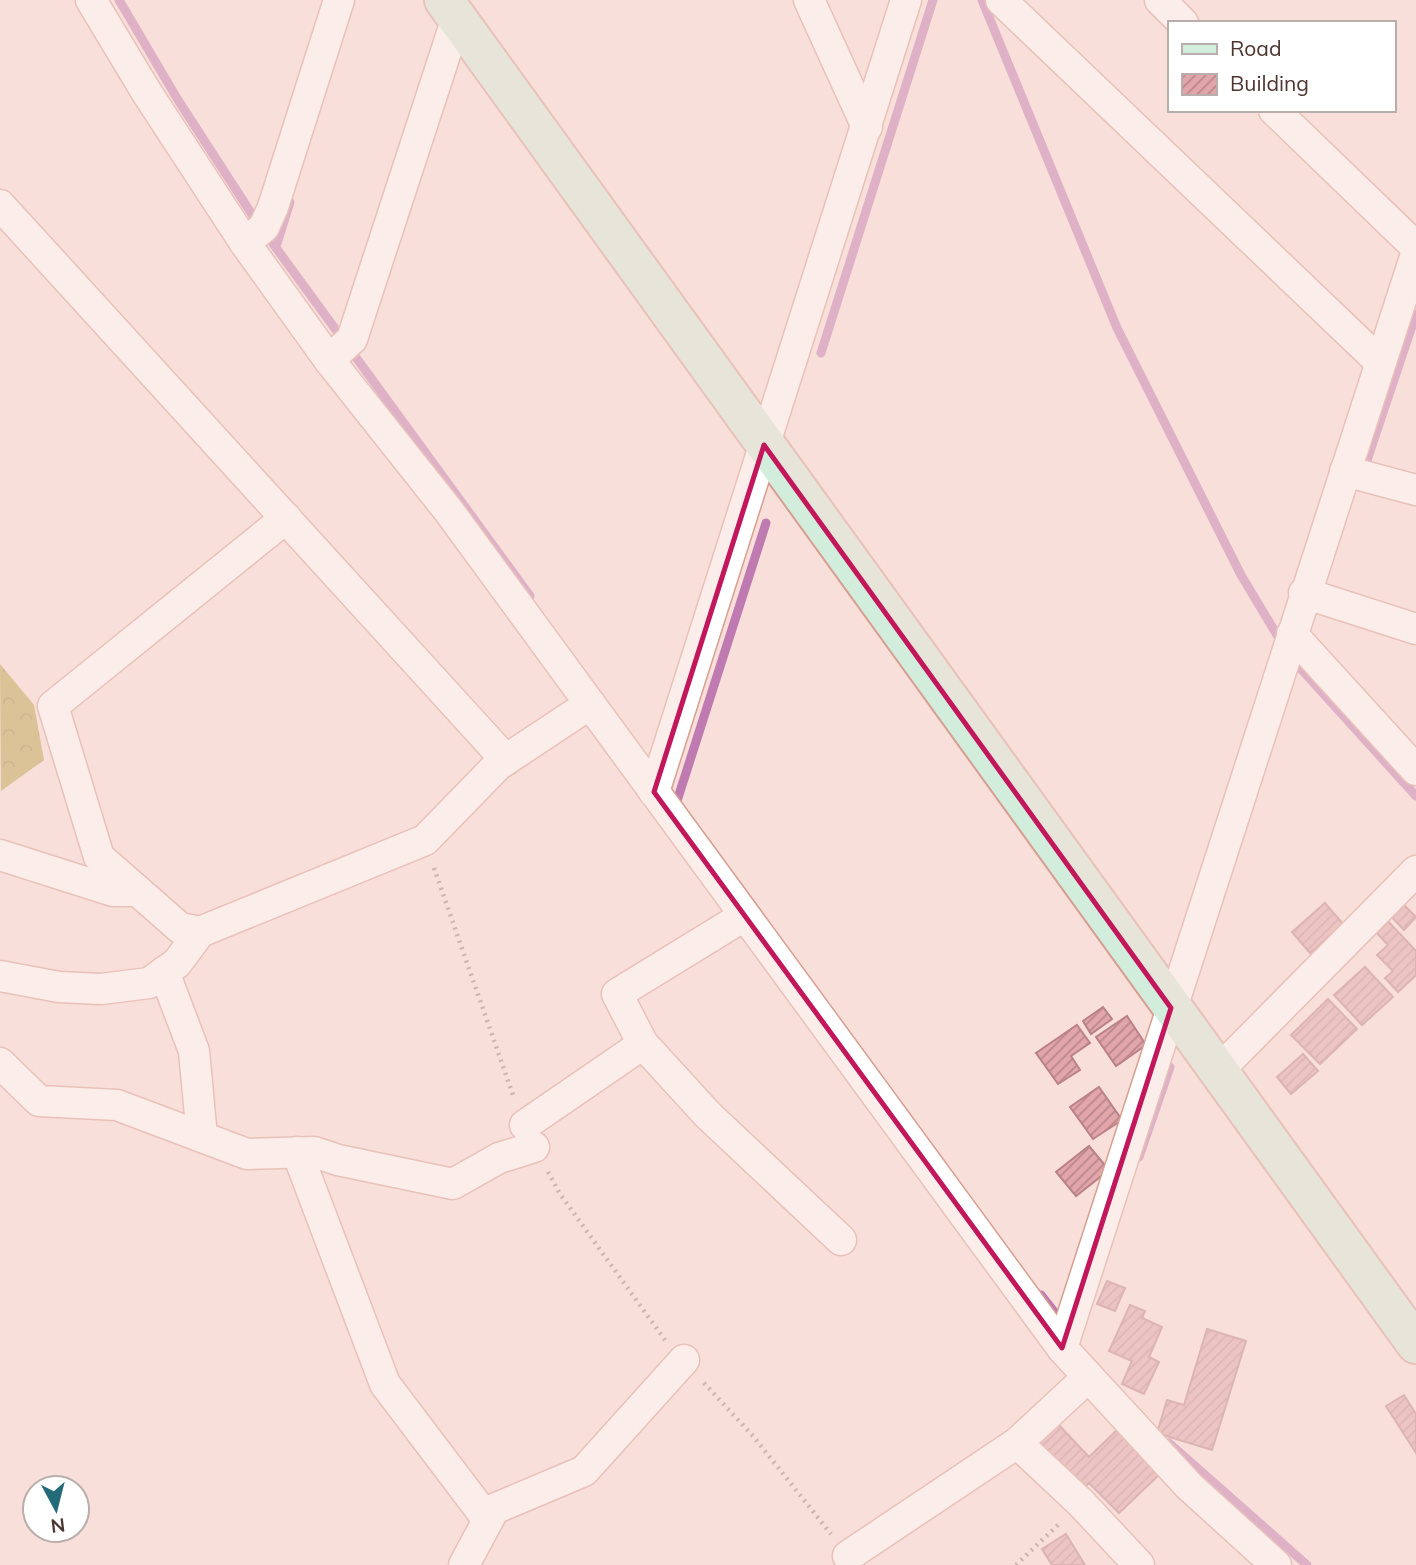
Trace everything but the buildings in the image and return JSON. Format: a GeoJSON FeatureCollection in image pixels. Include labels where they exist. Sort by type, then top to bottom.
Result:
{"type":"FeatureCollection","features":[{"type":"Feature","properties":{"kind":"street"},"geometry":{"type":"LineString","coordinates":[[91,0],[147,93],[340,350],[448,510],[744,916],[1066,1335],[1087,1378],[1189,1486],[1276,1565]]}},
{"type":"Feature","properties":{"kind":"street"},"geometry":{"type":"LineString","coordinates":[[255,235],[339,0]]}},
{"type":"Feature","properties":{"kind":"street"},"geometry":{"type":"LineString","coordinates":[[809,0],[867,127]]}},
{"type":"Feature","properties":{"kind":"street"},"geometry":{"type":"LineString","coordinates":[[654,792],[906,0]]}},
{"type":"Feature","properties":{"kind":"street"},"geometry":{"type":"LineString","coordinates":[[1001,0],[1380,362]]}},
{"type":"Feature","properties":{"kind":"street"},"geometry":{"type":"LineString","coordinates":[[1160,0],[1181,21]]}},
{"type":"Feature","properties":{"kind":"street"},"geometry":{"type":"LineString","coordinates":[[340,350],[450,9]]}},
{"type":"Feature","properties":{"kind":"street"},"geometry":{"type":"LineString","coordinates":[[450,9],[1416,1345]]}},
{"type":"Feature","properties":{"kind":"street"},"geometry":{"type":"LineString","coordinates":[[1066,1335],[1171,1007],[1293,644],[1356,474],[1380,362],[1414,262],[1276,112]]}},
{"type":"Feature","properties":{"kind":"street"},"geometry":{"type":"LineString","coordinates":[[0,205],[506,760]]}},
{"type":"Feature","properties":{"kind":"street"},"geometry":{"type":"LineString","coordinates":[[1356,474],[1416,491]]}},
{"type":"Feature","properties":{"kind":"street"},"geometry":{"type":"LineString","coordinates":[[200,932],[180,928],[99,857],[53,706],[286,518]]}},
{"type":"Feature","properties":{"kind":"street"},"geometry":{"type":"LineString","coordinates":[[1313,596],[1416,629]]}},
{"type":"Feature","properties":{"kind":"street"},"geometry":{"type":"LineString","coordinates":[[1293,644],[1416,769]]}},
{"type":"Feature","properties":{"kind":"street"},"geometry":{"type":"LineString","coordinates":[[0,976],[60,987],[101,989],[149,983],[177,963],[200,932],[425,840],[506,760],[590,704]]}},
{"type":"Feature","properties":{"kind":"street"},"geometry":{"type":"LineString","coordinates":[[0,855],[113,891],[138,891]]}},
{"type":"Feature","properties":{"kind":"street"},"geometry":{"type":"LineString","coordinates":[[1217,1071],[1416,872]]}},
{"type":"Feature","properties":{"kind":"street"},"geometry":{"type":"LineString","coordinates":[[744,916],[617,994],[643,1044],[708,1115],[841,1240]]}},
{"type":"Feature","properties":{"kind":"street"},"geometry":{"type":"LineString","coordinates":[[164,972],[194,1051],[202,1137]]}},
{"type":"Feature","properties":{"kind":"street"},"geometry":{"type":"LineString","coordinates":[[0,1063],[39,1101],[117,1105],[247,1154],[314,1152],[338,1160],[453,1184],[499,1158],[529,1136],[643,1044]]}},
{"type":"Feature","properties":{"kind":"street"},"geometry":{"type":"LineString","coordinates":[[297,1152],[385,1384],[488,1520]]}},
{"type":"Feature","properties":{"kind":"street"},"geometry":{"type":"LineString","coordinates":[[464,1565],[494,1508],[584,1471],[684,1360]]}},
{"type":"Feature","properties":{"kind":"street"},"geometry":{"type":"LineString","coordinates":[[848,1556],[1017,1443],[1087,1378]]}},
{"type":"Feature","properties":{"kind":"street"},"geometry":{"type":"LineString","coordinates":[[1017,1443],[1081,1503],[1139,1565]]}},
{"type":"Feature","properties":{"kind":"path"},"geometry":{"type":"LineString","coordinates":[[425,840],[482,1012],[529,1136],[560,1194],[652,1325],[753,1436],[848,1556]]}},
{"type":"Feature","properties":{"kind":"path"},"geometry":{"type":"LineString","coordinates":[[1016,1565],[1081,1503]]}},
{"type":"Feature","properties":{"kind":"highlighted area"},"geometry":{"type":"Polygon","coordinates":[[[764,445],[1171,1008],[1062,1348],[654,792],[764,445]]]}},
{"type":"Feature","properties":{"kind":"green space"},"geometry":{"type":"Polygon","coordinates":[[[0,664],[34,705],[44,760],[1,791],[0,664]]]}},
{"type":"Feature","properties":{"kind":"waterway"},"geometry":{"type":"LineString","coordinates":[[119,0],[178,100],[255,219],[530,596]]}},
{"type":"Feature","properties":{"kind":"waterway"},"geometry":{"type":"LineString","coordinates":[[821,353],[933,0]]}},
{"type":"Feature","properties":{"kind":"waterway"},"geometry":{"type":"LineString","coordinates":[[982,0],[1117,328],[1241,575],[1283,645]]}},
{"type":"Feature","properties":{"kind":"waterway"},"geometry":{"type":"LineString","coordinates":[[276,247],[290,202]]}},
{"type":"Feature","properties":{"kind":"waterway"},"geometry":{"type":"LineString","coordinates":[[1363,472],[1416,314]]}},
{"type":"Feature","properties":{"kind":"waterway"},"geometry":{"type":"LineString","coordinates":[[677,801],[766,523]]}},
{"type":"Feature","properties":{"kind":"waterway"},"geometry":{"type":"LineString","coordinates":[[1293,660],[1416,796]]}},
{"type":"Feature","properties":{"kind":"waterway"},"geometry":{"type":"LineString","coordinates":[[1139,1157],[1170,1067]]}},
{"type":"Feature","properties":{"kind":"waterway"},"geometry":{"type":"LineString","coordinates":[[1041,1295],[1063,1323]]}},
{"type":"Feature","properties":{"kind":"waterway"},"geometry":{"type":"LineString","coordinates":[[1169,1443],[1307,1565]]}}]}
